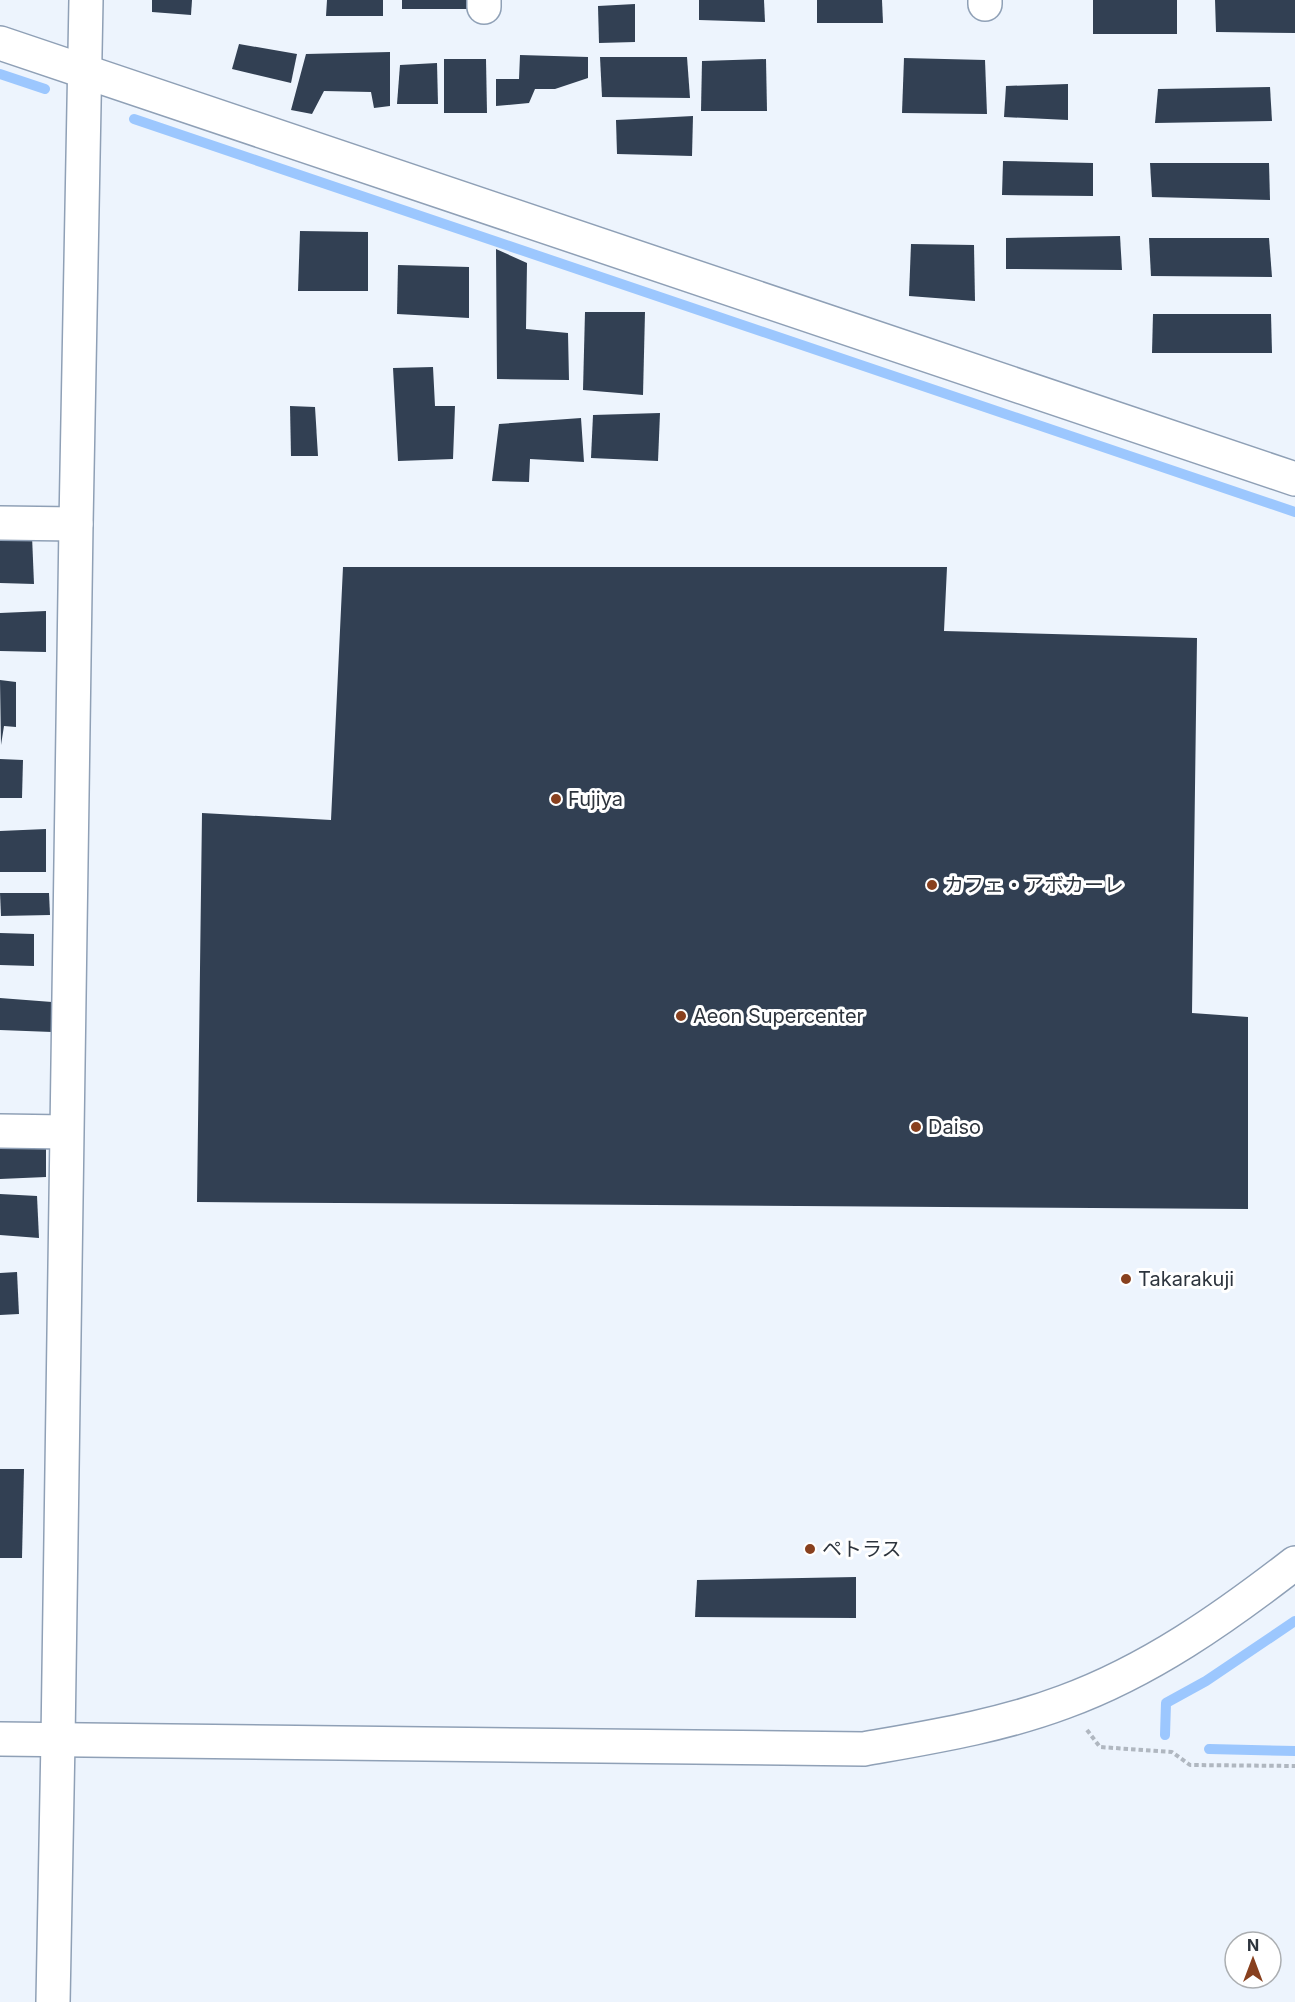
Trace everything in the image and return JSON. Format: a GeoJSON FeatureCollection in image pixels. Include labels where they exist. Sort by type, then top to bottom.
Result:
{"type":"FeatureCollection","features":[{"type":"Feature","properties":{"kind":"street"},"geometry":{"type":"LineString","coordinates":[[53,2002],[75,524],[86,0]]}},
{"type":"Feature","properties":{"kind":"street"},"geometry":{"type":"LineString","coordinates":[[0,43],[1295,479]]}},
{"type":"Feature","properties":{"kind":"street"},"geometry":{"type":"LineString","coordinates":[[0,523],[75,524]]}},
{"type":"Feature","properties":{"kind":"street"},"geometry":{"type":"LineString","coordinates":[[0,1131],[66,1132]]}},
{"type":"Feature","properties":{"kind":"street"},"geometry":{"type":"LineString","coordinates":[[0,1739],[864,1749],[957,1733],[1064,1702],[1152,1662],[1238,1606],[1295,1563]]}},
{"type":"Feature","properties":{"kind":"path"},"geometry":{"type":"LineString","coordinates":[[1064,1702],[1100,1747],[1172,1752],[1190,1765],[1295,1766]]}},
{"type":"Feature","properties":{"kind":"building"},"geometry":{"type":"Polygon","coordinates":[[[152,0],[192,0],[191,15],[152,12],[152,0]]]}},
{"type":"Feature","properties":{"kind":"building"},"geometry":{"type":"Polygon","coordinates":[[[327,0],[383,0],[383,16],[326,16],[327,0]]]}},
{"type":"Feature","properties":{"kind":"building"},"geometry":{"type":"Polygon","coordinates":[[[402,0],[475,0],[475,9],[402,9],[402,0]]]}},
{"type":"Feature","properties":{"kind":"building"},"geometry":{"type":"Polygon","coordinates":[[[699,0],[764,0],[765,22],[699,20],[699,0]]]}},
{"type":"Feature","properties":{"kind":"building"},"geometry":{"type":"Polygon","coordinates":[[[817,0],[882,0],[883,23],[817,23],[817,0]]]}},
{"type":"Feature","properties":{"kind":"building"},"geometry":{"type":"Polygon","coordinates":[[[1093,0],[1177,0],[1177,34],[1093,34],[1093,0]]]}},
{"type":"Feature","properties":{"kind":"building"},"geometry":{"type":"Polygon","coordinates":[[[1215,0],[1295,0],[1295,33],[1216,32],[1215,0]]]}},
{"type":"Feature","properties":{"kind":"building"},"geometry":{"type":"Polygon","coordinates":[[[635,4],[635,42],[599,43],[598,6],[635,4]]]}},
{"type":"Feature","properties":{"kind":"building"},"geometry":{"type":"Polygon","coordinates":[[[239,44],[297,54],[291,83],[232,69],[239,44]]]}},
{"type":"Feature","properties":{"kind":"building"},"geometry":{"type":"Polygon","coordinates":[[[390,52],[390,106],[374,108],[371,92],[324,91],[312,114],[291,110],[306,54],[390,52]]]}},
{"type":"Feature","properties":{"kind":"building"},"geometry":{"type":"Polygon","coordinates":[[[520,55],[588,57],[588,78],[555,89],[535,89],[529,103],[496,106],[496,79],[519,79],[520,55]]]}},
{"type":"Feature","properties":{"kind":"building"},"geometry":{"type":"Polygon","coordinates":[[[600,57],[687,57],[690,98],[602,97],[600,57]]]}},
{"type":"Feature","properties":{"kind":"building"},"geometry":{"type":"Polygon","coordinates":[[[904,58],[985,60],[987,114],[902,113],[904,58]]]}},
{"type":"Feature","properties":{"kind":"building"},"geometry":{"type":"Polygon","coordinates":[[[444,59],[486,59],[487,113],[444,113],[444,59]]]}},
{"type":"Feature","properties":{"kind":"building"},"geometry":{"type":"Polygon","coordinates":[[[766,59],[767,111],[701,111],[702,61],[766,59]]]}},
{"type":"Feature","properties":{"kind":"building"},"geometry":{"type":"Polygon","coordinates":[[[437,63],[438,104],[397,104],[400,65],[437,63]]]}},
{"type":"Feature","properties":{"kind":"building"},"geometry":{"type":"Polygon","coordinates":[[[1068,84],[1068,120],[1004,117],[1006,86],[1068,84]]]}},
{"type":"Feature","properties":{"kind":"building"},"geometry":{"type":"Polygon","coordinates":[[[1270,87],[1272,121],[1155,123],[1158,89],[1270,87]]]}},
{"type":"Feature","properties":{"kind":"building"},"geometry":{"type":"Polygon","coordinates":[[[693,116],[692,156],[617,154],[616,120],[693,116]]]}},
{"type":"Feature","properties":{"kind":"building"},"geometry":{"type":"Polygon","coordinates":[[[1003,161],[1093,163],[1093,196],[1002,195],[1003,161]]]}},
{"type":"Feature","properties":{"kind":"building"},"geometry":{"type":"Polygon","coordinates":[[[1150,163],[1269,163],[1270,200],[1152,197],[1150,163]]]}},
{"type":"Feature","properties":{"kind":"building"},"geometry":{"type":"Polygon","coordinates":[[[300,231],[368,232],[368,291],[298,291],[300,231]]]}},
{"type":"Feature","properties":{"kind":"building"},"geometry":{"type":"Polygon","coordinates":[[[1120,236],[1122,270],[1006,269],[1006,238],[1120,236]]]}},
{"type":"Feature","properties":{"kind":"building"},"geometry":{"type":"Polygon","coordinates":[[[1149,238],[1269,238],[1272,277],[1151,276],[1149,238]]]}},
{"type":"Feature","properties":{"kind":"building"},"geometry":{"type":"Polygon","coordinates":[[[911,244],[974,245],[975,301],[909,296],[911,244]]]}},
{"type":"Feature","properties":{"kind":"building"},"geometry":{"type":"Polygon","coordinates":[[[496,249],[527,263],[526,329],[568,333],[569,380],[497,379],[496,249]]]}},
{"type":"Feature","properties":{"kind":"building"},"geometry":{"type":"Polygon","coordinates":[[[398,265],[469,267],[469,318],[397,314],[398,265]]]}},
{"type":"Feature","properties":{"kind":"building"},"geometry":{"type":"Polygon","coordinates":[[[585,312],[645,312],[643,395],[583,390],[585,312]]]}},
{"type":"Feature","properties":{"kind":"building"},"geometry":{"type":"Polygon","coordinates":[[[1153,314],[1271,314],[1272,353],[1152,353],[1153,314]]]}},
{"type":"Feature","properties":{"kind":"building"},"geometry":{"type":"Polygon","coordinates":[[[433,367],[435,406],[455,406],[453,459],[398,461],[393,368],[433,367]]]}},
{"type":"Feature","properties":{"kind":"building"},"geometry":{"type":"Polygon","coordinates":[[[290,406],[315,407],[318,456],[291,456],[290,406]]]}},
{"type":"Feature","properties":{"kind":"building"},"geometry":{"type":"Polygon","coordinates":[[[660,413],[658,461],[591,458],[593,415],[660,413]]]}},
{"type":"Feature","properties":{"kind":"building"},"geometry":{"type":"Polygon","coordinates":[[[581,418],[584,462],[530,459],[529,482],[492,481],[499,424],[581,418]]]}},
{"type":"Feature","properties":{"kind":"building"},"geometry":{"type":"Polygon","coordinates":[[[0,535],[32,536],[34,584],[0,583],[0,535]]]}},
{"type":"Feature","properties":{"kind":"building"},"geometry":{"type":"Polygon","coordinates":[[[343,567],[947,567],[944,631],[1197,638],[1192,1013],[1248,1017],[1248,1209],[197,1202],[202,813],[331,820],[343,567]]]}},
{"type":"Feature","properties":{"kind":"building"},"geometry":{"type":"Polygon","coordinates":[[[46,611],[46,652],[0,651],[0,613],[46,611]]]}},
{"type":"Feature","properties":{"kind":"building"},"geometry":{"type":"Polygon","coordinates":[[[0,680],[16,682],[16,727],[4,726],[1,745],[0,680]]]}},
{"type":"Feature","properties":{"kind":"building"},"geometry":{"type":"Polygon","coordinates":[[[0,759],[23,760],[22,798],[0,798],[0,759]]]}},
{"type":"Feature","properties":{"kind":"building"},"geometry":{"type":"Polygon","coordinates":[[[46,829],[46,872],[0,872],[0,831],[46,829]]]}},
{"type":"Feature","properties":{"kind":"building"},"geometry":{"type":"Polygon","coordinates":[[[0,893],[49,893],[50,915],[1,916],[0,893]]]}},
{"type":"Feature","properties":{"kind":"building"},"geometry":{"type":"Polygon","coordinates":[[[0,933],[34,934],[34,966],[0,965],[0,933]]]}},
{"type":"Feature","properties":{"kind":"building"},"geometry":{"type":"Polygon","coordinates":[[[0,998],[52,1002],[52,1032],[0,1030],[0,998]]]}},
{"type":"Feature","properties":{"kind":"building"},"geometry":{"type":"Polygon","coordinates":[[[0,1139],[46,1140],[46,1177],[0,1179],[0,1139]]]}},
{"type":"Feature","properties":{"kind":"building"},"geometry":{"type":"Polygon","coordinates":[[[0,1194],[37,1196],[39,1238],[0,1235],[0,1194]]]}},
{"type":"Feature","properties":{"kind":"building"},"geometry":{"type":"Polygon","coordinates":[[[17,1272],[19,1314],[0,1315],[0,1273],[17,1272]]]}},
{"type":"Feature","properties":{"kind":"building"},"geometry":{"type":"Polygon","coordinates":[[[0,1469],[24,1469],[22,1558],[0,1558],[0,1469]]]}},
{"type":"Feature","properties":{"kind":"building"},"geometry":{"type":"Polygon","coordinates":[[[856,1577],[856,1618],[695,1617],[697,1580],[856,1577]]]}},
{"type":"Feature","properties":{"kind":"waterway"},"geometry":{"type":"LineString","coordinates":[[0,74],[45,89]]}},
{"type":"Feature","properties":{"kind":"waterway"},"geometry":{"type":"LineString","coordinates":[[134,119],[1295,512]]}},
{"type":"Feature","properties":{"kind":"waterway"},"geometry":{"type":"LineString","coordinates":[[1165,1735],[1166,1703],[1206,1681],[1295,1621]]}},
{"type":"Feature","properties":{"kind":"waterway"},"geometry":{"type":"LineString","coordinates":[[1209,1749],[1295,1751]]}},
{"type":"Feature","properties":{"kind":"place","name":"Fujiya"},"geometry":{"type":"Point","coordinates":[556,799]}},
{"type":"Feature","properties":{"kind":"place","name":"カフェ・アボカーレ"},"geometry":{"type":"Point","coordinates":[932,885]}},
{"type":"Feature","properties":{"kind":"place","name":"Aeon Supercenter"},"geometry":{"type":"Point","coordinates":[681,1016]}},
{"type":"Feature","properties":{"kind":"place","name":"Daiso"},"geometry":{"type":"Point","coordinates":[916,1127]}},
{"type":"Feature","properties":{"kind":"place","name":"Takarakuji"},"geometry":{"type":"Point","coordinates":[1126,1279]}},
{"type":"Feature","properties":{"kind":"place","name":"ペトラス"},"geometry":{"type":"Point","coordinates":[810,1549]}}]}
